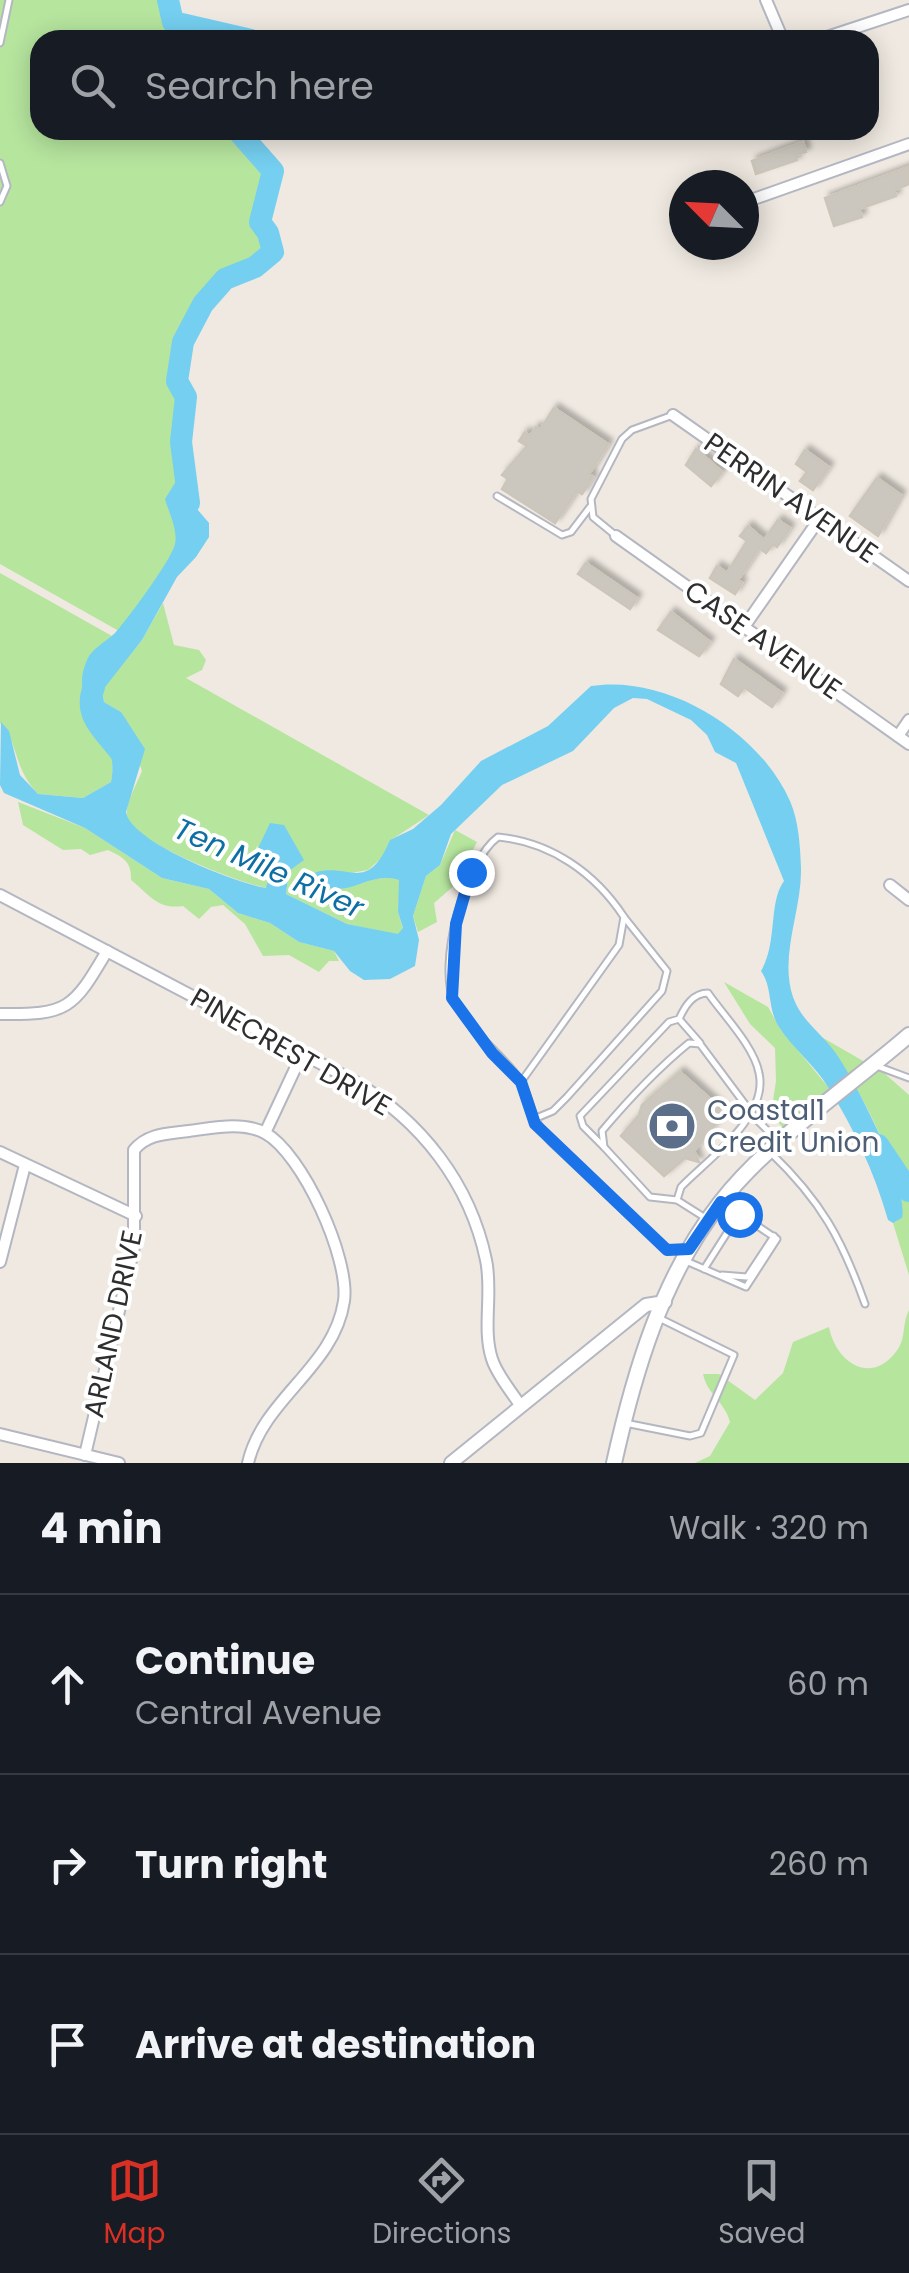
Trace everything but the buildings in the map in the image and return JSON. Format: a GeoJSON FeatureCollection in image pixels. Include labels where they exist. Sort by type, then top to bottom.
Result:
{"type":"FeatureCollection","features":[{"type":"Feature","properties":{"kind":"main road"},"geometry":{"type":"LineString","coordinates":[[614,1463],[623,1422],[658,1318],[686,1255],[708,1220],[776,1148],[909,1034]]}},
{"type":"Feature","properties":{"kind":"street"},"geometry":{"type":"LineString","coordinates":[[766,0],[778,30]]}},
{"type":"Feature","properties":{"kind":"street"},"geometry":{"type":"LineString","coordinates":[[848,30],[909,10]]}},
{"type":"Feature","properties":{"kind":"street"},"geometry":{"type":"LineString","coordinates":[[759,197],[909,144]]}},
{"type":"Feature","properties":{"kind":"street","name":"PERRIN AVENUE"},"geometry":{"type":"LineString","coordinates":[[673,415],[909,581]]}},
{"type":"Feature","properties":{"kind":"street"},"geometry":{"type":"LineString","coordinates":[[744,626],[820,518]]}},
{"type":"Feature","properties":{"kind":"street","name":"CASE AVENUE"},"geometry":{"type":"LineString","coordinates":[[616,536],[909,744]]}},
{"type":"Feature","properties":{"kind":"street"},"geometry":{"type":"LineString","coordinates":[[898,736],[909,720]]}},
{"type":"Feature","properties":{"kind":"street"},"geometry":{"type":"LineString","coordinates":[[890,885],[909,900]]}},
{"type":"Feature","properties":{"kind":"street","name":"PINECREST DRIVE"},"geometry":{"type":"LineString","coordinates":[[0,895],[386,1101],[434,1147],[473,1216],[486,1261],[492,1360],[520,1405]]}},
{"type":"Feature","properties":{"kind":"street"},"geometry":{"type":"LineString","coordinates":[[0,1014],[44,1015],[66,1009],[84,990],[107,951]]}},
{"type":"Feature","properties":{"kind":"street"},"geometry":{"type":"LineString","coordinates":[[248,1463],[270,1414],[328,1346],[340,1318],[345,1287],[334,1232],[282,1148],[265,1133],[302,1054]]}},
{"type":"Feature","properties":{"kind":"street","name":"ARLAND DRIVE"},"geometry":{"type":"LineString","coordinates":[[85,1455],[134,1248],[132,1162],[142,1141],[219,1127],[265,1133]]}},
{"type":"Feature","properties":{"kind":"street"},"geometry":{"type":"LineString","coordinates":[[0,1152],[136,1216]]}},
{"type":"Feature","properties":{"kind":"street"},"geometry":{"type":"LineString","coordinates":[[0,1262],[25,1165]]}},
{"type":"Feature","properties":{"kind":"street"},"geometry":{"type":"LineString","coordinates":[[450,1463],[646,1305],[665,1302]]}},
{"type":"Feature","properties":{"kind":"street"},"geometry":{"type":"LineString","coordinates":[[0,1434],[120,1463]]}},
{"type":"Feature","properties":{"kind":"lane"},"geometry":{"type":"LineString","coordinates":[[0,44],[9,0]]}},
{"type":"Feature","properties":{"kind":"lane"},"geometry":{"type":"LineString","coordinates":[[0,163],[7,186],[0,202]]}},
{"type":"Feature","properties":{"kind":"lane"},"geometry":{"type":"LineString","coordinates":[[497,496],[562,535],[571,532],[590,507],[626,434],[673,415]]}},
{"type":"Feature","properties":{"kind":"lane"},"geometry":{"type":"LineString","coordinates":[[590,507],[592,516],[616,536]]}},
{"type":"Feature","properties":{"kind":"lane"},"geometry":{"type":"LineString","coordinates":[[533,1119],[553,1111],[567,1097],[662,991],[666,971],[608,893],[547,848],[498,837],[482,848],[462,894],[456,924],[452,998],[492,1053],[521,1082],[533,1119],[641,1229],[667,1250],[686,1255],[704,1269],[746,1287],[778,1239],[721,1202]]}},
{"type":"Feature","properties":{"kind":"lane"},"geometry":{"type":"LineString","coordinates":[[521,1082],[618,945],[624,918]]}},
{"type":"Feature","properties":{"kind":"lane"},"geometry":{"type":"LineString","coordinates":[[676,1200],[682,1187],[752,1113],[760,1090],[759,1070],[708,992],[700,992],[686,1005],[679,1019],[669,1022],[580,1116],[582,1126],[650,1197],[676,1200],[708,1220]]}},
{"type":"Feature","properties":{"kind":"lane"},"geometry":{"type":"LineString","coordinates":[[679,1019],[824,1210],[844,1246],[865,1304]]}},
{"type":"Feature","properties":{"kind":"lane"},"geometry":{"type":"LineString","coordinates":[[604,1148],[602,1130],[618,1111],[664,1064],[689,1044],[700,1044]]}},
{"type":"Feature","properties":{"kind":"lane"},"geometry":{"type":"LineString","coordinates":[[868,1070],[909,1078]]}},
{"type":"Feature","properties":{"kind":"lane"},"geometry":{"type":"LineString","coordinates":[[704,1269],[739,1214]]}},
{"type":"Feature","properties":{"kind":"lane"},"geometry":{"type":"LineString","coordinates":[[623,1422],[690,1436],[701,1432],[734,1355],[658,1318]]}},
{"type":"Feature","properties":{"kind":"green space"},"geometry":{"type":"Polygon","coordinates":[[[0,0],[168,0],[174,22],[208,30],[30,30],[30,140],[246,140],[273,171],[260,222],[273,252],[255,267],[225,279],[203,304],[183,342],[177,380],[186,397],[181,442],[190,525],[126,635],[0,564],[0,0]]]}},
{"type":"Feature","properties":{"kind":"green space"},"geometry":{"type":"Polygon","coordinates":[[[0,573],[112,636],[84,701],[110,749],[111,782],[83,798],[38,794],[0,723],[0,573]]]}},
{"type":"Feature","properties":{"kind":"green space"},"geometry":{"type":"Polygon","coordinates":[[[163,603],[174,645],[199,650],[206,660],[202,670],[186,678],[429,815],[391,840],[384,856],[368,870],[311,880],[337,888],[377,879],[400,880],[398,912],[403,929],[398,935],[347,924],[286,894],[289,871],[257,846],[252,861],[268,880],[267,888],[189,860],[133,827],[127,817],[128,806],[142,771],[121,712],[104,702],[102,690],[142,640],[163,603]]]}},
{"type":"Feature","properties":{"kind":"green space"},"geometry":{"type":"Polygon","coordinates":[[[18,802],[85,828],[162,878],[209,889],[238,913],[270,923],[299,942],[334,951],[339,961],[329,961],[319,972],[289,955],[263,956],[245,924],[223,905],[211,907],[199,919],[183,906],[160,903],[131,880],[128,864],[118,855],[108,850],[90,855],[81,849],[63,850],[23,825],[18,802]]]}},
{"type":"Feature","properties":{"kind":"green space"},"geometry":{"type":"Polygon","coordinates":[[[455,830],[477,842],[456,884],[434,903],[437,922],[418,932],[413,916],[426,876],[440,865],[455,830]]]}},
{"type":"Feature","properties":{"kind":"green space"},"geometry":{"type":"Polygon","coordinates":[[[724,982],[768,1007],[781,1030],[829,1088],[834,1101],[791,1137],[771,1114],[775,1048],[750,1024],[724,982]]]}},
{"type":"Feature","properties":{"kind":"green space"},"geometry":{"type":"Polygon","coordinates":[[[818,1035],[884,1073],[909,1095],[909,1275],[893,1223],[902,1218],[884,1146],[861,1097],[818,1035]]]}},
{"type":"Feature","properties":{"kind":"green space"},"geometry":{"type":"Polygon","coordinates":[[[909,1310],[909,1463],[695,1463],[710,1456],[730,1422],[703,1374],[719,1374],[755,1400],[783,1373],[793,1342],[829,1327],[847,1360],[856,1366],[877,1367],[898,1349],[909,1310]]]}},
{"type":"Feature","properties":{"kind":"water"},"geometry":{"type":"Polygon","coordinates":[[[180,475],[198,486],[197,509],[209,523],[209,537],[177,577],[142,640],[102,691],[104,702],[121,712],[145,749],[126,812],[132,824],[186,859],[266,888],[268,880],[252,861],[270,823],[284,825],[304,860],[289,871],[286,894],[347,924],[398,934],[403,928],[398,912],[399,880],[376,879],[337,889],[311,880],[316,872],[357,873],[374,867],[390,840],[413,829],[441,805],[481,761],[548,726],[591,686],[650,689],[707,713],[757,752],[790,801],[801,868],[788,965],[793,997],[802,1014],[839,1058],[869,1113],[898,1183],[902,1218],[893,1223],[888,1220],[870,1167],[837,1103],[823,1079],[775,1020],[761,971],[770,948],[776,900],[784,881],[736,763],[715,752],[707,735],[691,720],[647,699],[633,698],[614,708],[573,751],[502,785],[451,834],[440,865],[426,876],[413,916],[419,940],[415,966],[390,979],[364,980],[350,971],[334,951],[299,942],[270,923],[238,913],[209,889],[162,878],[85,828],[4,793],[0,785],[1,722],[9,731],[20,775],[38,794],[83,798],[111,782],[109,747],[88,706],[82,677],[89,656],[121,626],[172,552],[175,533],[165,499],[180,475]]]}},
{"type":"Feature","properties":{"kind":"waterway","name":"Ten Mile River"},"geometry":{"type":"LineString","coordinates":[[168,0],[173,22],[208,30]]}},
{"type":"Feature","properties":{"kind":"waterway","name":"Ten Mile River"},"geometry":{"type":"LineString","coordinates":[[189,503],[181,442],[186,397],[177,381],[183,342],[203,304],[225,279],[255,267],[273,252],[260,222],[273,171],[246,140]]}},
{"type":"Feature","properties":{"kind":"waterway","name":"Ten Mile River"},"geometry":{"type":"LineString","coordinates":[[94,687],[93,715],[121,753]]}},
{"type":"Feature","properties":{"kind":"waterway","name":"Ten Mile River"},"geometry":{"type":"LineString","coordinates":[[878,1145],[909,1191]]}},
{"type":"Feature","properties":{"kind":"place","name":"Coastal1 Credit Union"},"geometry":{"type":"Point","coordinates":[672,1126]}},
{"type":"Feature","properties":{"kind":"route"},"geometry":{"type":"LineString","coordinates":[[471,872],[456,924],[452,998],[468,1024],[521,1082],[535,1124],[667,1250],[689,1249],[721,1202],[739,1214]]}}]}
